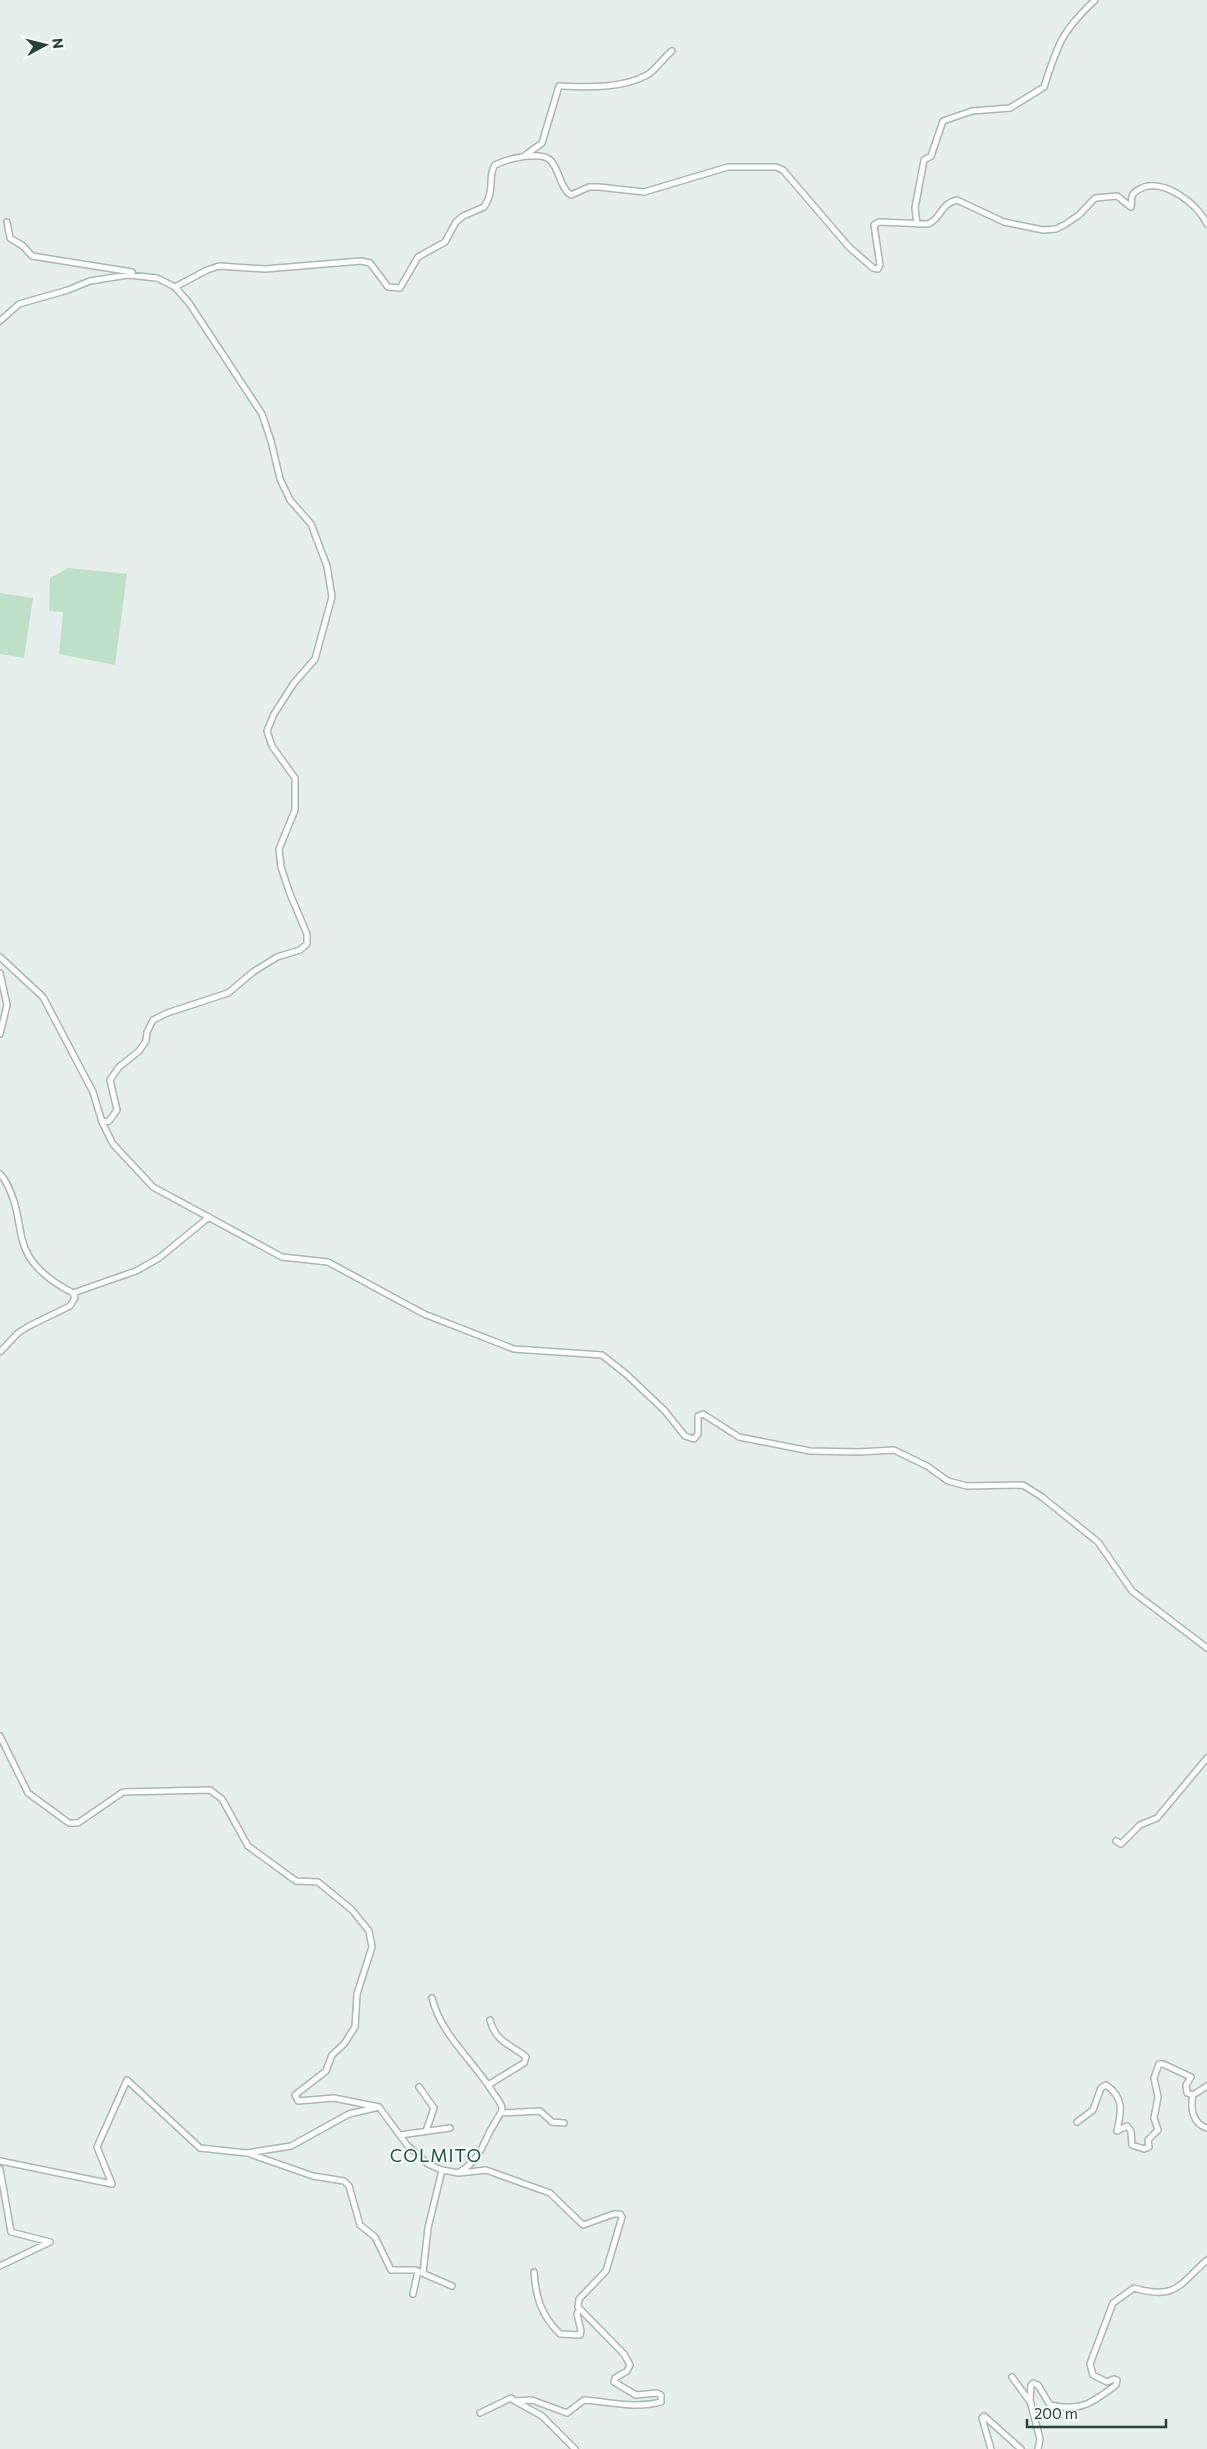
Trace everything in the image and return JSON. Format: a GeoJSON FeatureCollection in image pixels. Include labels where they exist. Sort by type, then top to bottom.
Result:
{"type":"FeatureCollection","features":[{"type":"Feature","properties":{"kind":"street"},"geometry":{"type":"LineString","coordinates":[[917,224],[915,208],[924,160],[931,156],[943,121],[972,111],[1010,108],[1044,87],[1058,43],[1073,20],[1095,0]]}},
{"type":"Feature","properties":{"kind":"street"},"geometry":{"type":"LineString","coordinates":[[519,159],[542,143],[559,86],[606,86],[647,76],[672,51]]}},
{"type":"Feature","properties":{"kind":"street"},"geometry":{"type":"LineString","coordinates":[[174,287],[219,266],[265,269],[361,261],[370,263],[388,287],[400,288],[418,257],[445,242],[456,222],[463,216],[484,207],[492,189],[491,174],[495,165],[535,155],[544,156],[551,161],[563,185],[571,195],[589,187],[599,186],[644,192],[728,167],[776,167],[783,170],[849,247],[874,268],[878,269],[880,265],[874,225],[879,222],[917,224],[932,222],[944,205],[957,200],[1004,222],[1043,230],[1056,229],[1079,215],[1095,198],[1118,196],[1131,207],[1132,195],[1138,190],[1148,186],[1162,186],[1173,189],[1204,218],[1207,224]]}},
{"type":"Feature","properties":{"kind":"street"},"geometry":{"type":"LineString","coordinates":[[7,222],[10,238],[23,246],[32,256],[53,261],[112,268],[157,278],[174,287],[207,328],[262,414],[280,479],[290,500],[311,524],[327,566],[332,597],[315,658],[294,683],[279,706],[267,731],[272,746],[295,778],[295,810],[279,849],[281,867],[307,934],[307,944],[300,950],[278,957],[253,972],[228,993],[166,1013],[153,1020],[146,1032],[146,1041],[139,1051],[119,1067],[110,1080],[117,1110],[109,1121],[102,1122]]}},
{"type":"Feature","properties":{"kind":"street"},"geometry":{"type":"LineString","coordinates":[[0,321],[19,304],[68,290],[90,281],[128,275],[157,278]]}},
{"type":"Feature","properties":{"kind":"street"},"geometry":{"type":"LineString","coordinates":[[0,957],[43,997],[93,1092],[102,1122],[113,1144],[153,1187],[282,1256],[328,1262],[424,1314],[514,1349],[602,1355],[626,1374],[664,1410],[685,1436],[694,1439],[698,1434],[698,1416],[703,1414],[739,1437],[810,1451],[858,1452],[894,1450],[927,1466],[948,1481],[967,1486],[1023,1485],[1042,1497],[1098,1542],[1132,1591],[1207,1648]]}},
{"type":"Feature","properties":{"kind":"street"},"geometry":{"type":"LineString","coordinates":[[0,973],[6,1006],[0,1034]]}},
{"type":"Feature","properties":{"kind":"street"},"geometry":{"type":"LineString","coordinates":[[0,1174],[9,1187],[16,1206],[22,1239],[32,1261],[40,1271],[73,1293],[75,1298],[70,1306],[18,1333],[0,1352]]}},
{"type":"Feature","properties":{"kind":"street"},"geometry":{"type":"LineString","coordinates":[[73,1293],[136,1271],[159,1258],[209,1217]]}},
{"type":"Feature","properties":{"kind":"street"},"geometry":{"type":"LineString","coordinates":[[0,1736],[28,1793],[69,1823],[78,1822],[123,1792],[210,1790],[222,1798],[248,1846],[296,1882],[318,1882],[352,1910],[369,1931],[372,1947],[357,1994],[355,2027],[344,2044],[332,2055],[326,2071],[295,2096],[298,2101],[304,2102],[334,2098],[379,2107],[407,2145],[428,2164],[442,2170],[459,2173],[486,2170],[550,2193],[583,2225],[614,2214],[620,2214],[622,2217],[606,2271],[579,2299],[577,2314],[581,2325],[580,2335],[560,2334],[549,2323],[535,2296],[534,2272]]}},
{"type":"Feature","properties":{"kind":"street"},"geometry":{"type":"LineString","coordinates":[[1116,1841],[1121,1844],[1140,1825],[1157,1818],[1207,1758]]}},
{"type":"Feature","properties":{"kind":"street"},"geometry":{"type":"LineString","coordinates":[[432,1998],[436,2015],[502,2107],[501,2113],[494,2122],[471,2166],[459,2173]]}},
{"type":"Feature","properties":{"kind":"street"},"geometry":{"type":"LineString","coordinates":[[488,2085],[524,2063],[526,2057],[504,2044],[492,2027],[490,2020]]}},
{"type":"Feature","properties":{"kind":"street"},"geometry":{"type":"LineString","coordinates":[[1077,2122],[1093,2110],[1101,2088],[1106,2085],[1121,2103],[1122,2110],[1118,2130],[1127,2126],[1131,2131],[1132,2145],[1144,2149],[1149,2147],[1148,2140],[1158,2130],[1154,2118],[1158,2097],[1154,2078],[1159,2064],[1191,2077],[1186,2085],[1187,2094],[1193,2096]]}},
{"type":"Feature","properties":{"kind":"street"},"geometry":{"type":"LineString","coordinates":[[0,2161],[112,2184],[97,2147],[127,2080],[200,2148],[248,2153],[313,2176],[344,2181],[349,2186],[360,2225],[375,2237],[392,2270],[421,2272],[452,2286]]}},
{"type":"Feature","properties":{"kind":"street"},"geometry":{"type":"LineString","coordinates":[[1207,2086],[1193,2096],[1191,2104],[1195,2120],[1199,2126],[1207,2128]]}},
{"type":"Feature","properties":{"kind":"street"},"geometry":{"type":"LineString","coordinates":[[419,2087],[434,2108],[426,2131]]}},
{"type":"Feature","properties":{"kind":"street"},"geometry":{"type":"LineString","coordinates":[[248,2153],[291,2146],[350,2114],[379,2107]]}},
{"type":"Feature","properties":{"kind":"street"},"geometry":{"type":"LineString","coordinates":[[501,2113],[540,2110],[552,2122],[564,2123]]}},
{"type":"Feature","properties":{"kind":"street"},"geometry":{"type":"LineString","coordinates":[[400,2135],[450,2128]]}},
{"type":"Feature","properties":{"kind":"street"},"geometry":{"type":"LineString","coordinates":[[0,2169],[11,2232],[50,2242],[0,2266]]}},
{"type":"Feature","properties":{"kind":"street"},"geometry":{"type":"LineString","coordinates":[[413,2294],[421,2272],[428,2228],[442,2170]]}},
{"type":"Feature","properties":{"kind":"street"},"geometry":{"type":"LineString","coordinates":[[1038,2449],[1040,2439],[1031,2404],[1031,2385],[1034,2383],[1038,2385],[1050,2404],[1062,2408],[1090,2404],[1116,2385],[1114,2378],[1107,2382],[1093,2375],[1090,2364],[1113,2303],[1134,2288],[1154,2293],[1172,2291],[1207,2260]]}},
{"type":"Feature","properties":{"kind":"street"},"geometry":{"type":"LineString","coordinates":[[515,2401],[532,2400],[567,2413],[584,2400],[616,2402],[628,2406],[644,2406],[661,2402],[661,2395],[657,2393],[636,2395],[614,2382],[615,2378],[627,2371],[630,2365],[624,2354],[579,2310]]}},
{"type":"Feature","properties":{"kind":"street"},"geometry":{"type":"LineString","coordinates":[[1012,2377],[1031,2404]]}},
{"type":"Feature","properties":{"kind":"street"},"geometry":{"type":"LineString","coordinates":[[480,2413],[511,2398],[542,2416],[575,2449]]}},
{"type":"Feature","properties":{"kind":"street"},"geometry":{"type":"LineString","coordinates":[[991,2449],[982,2418],[984,2416],[1020,2449]]}},
{"type":"Feature","properties":{"kind":"green space"},"geometry":{"type":"Polygon","coordinates":[[[68,568],[127,574],[115,665],[59,654],[63,612],[49,611],[50,578],[68,568]]]}},
{"type":"Feature","properties":{"kind":"green space"},"geometry":{"type":"Polygon","coordinates":[[[0,593],[33,598],[24,658],[0,654],[0,593]]]}},
{"type":"Feature","properties":{"kind":"district","name":"COLMITO"},"geometry":{"type":"Point","coordinates":[436,2156]}}]}
